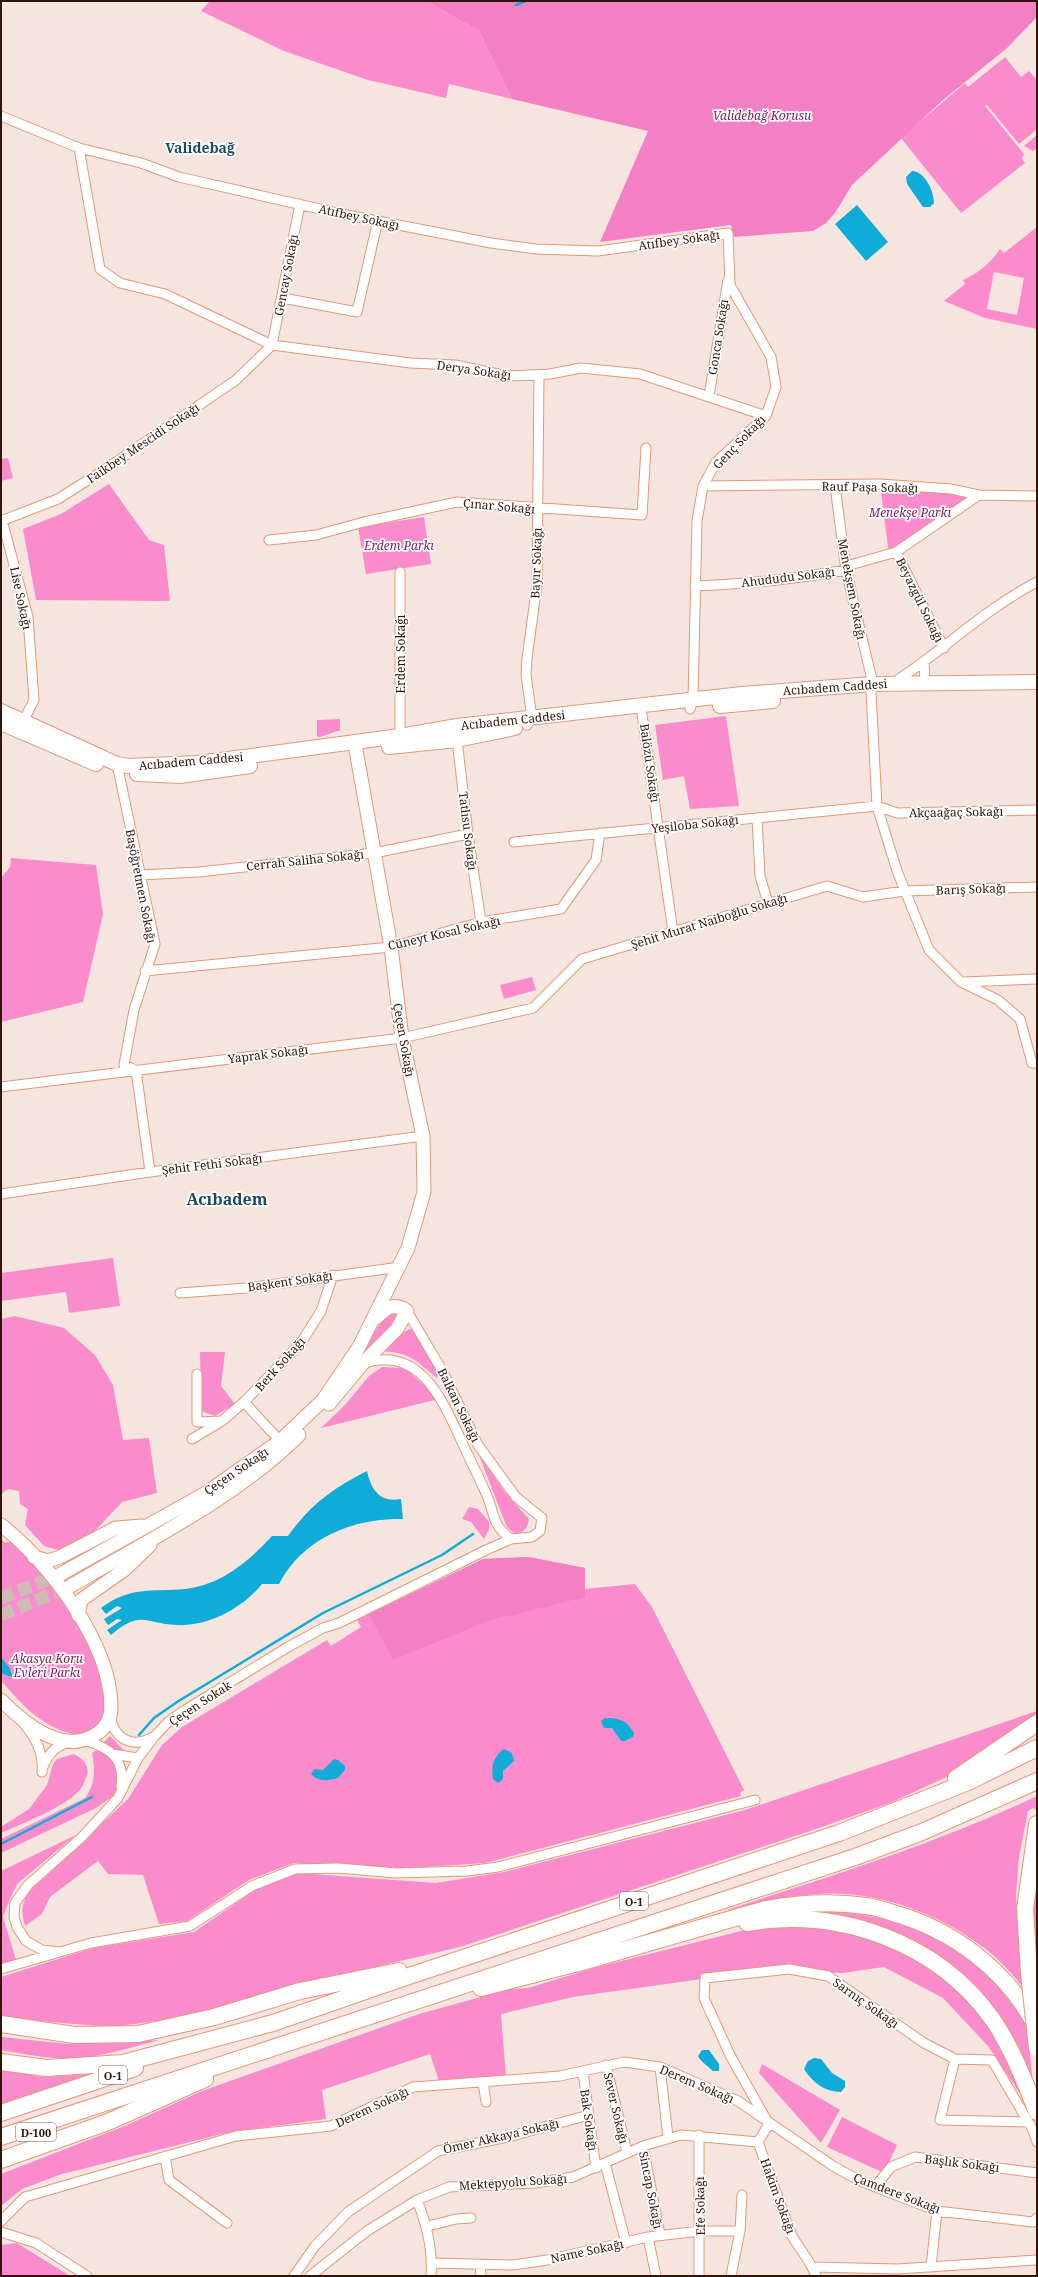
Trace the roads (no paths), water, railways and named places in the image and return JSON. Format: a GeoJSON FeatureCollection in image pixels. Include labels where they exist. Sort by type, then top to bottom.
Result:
{"type":"FeatureCollection","features":[{"type":"Feature","properties":{"kind":"highway"},"geometry":{"type":"LineString","coordinates":[[910,1806],[979,1764],[1037,1723]]}},
{"type":"Feature","properties":{"kind":"highway","name":"O-1"},"geometry":{"type":"LineString","coordinates":[[1,2113],[225,2037],[329,2005],[463,1958],[839,1833],[968,1782],[1037,1748]]}},
{"type":"Feature","properties":{"kind":"highway","name":"O-1"},"geometry":{"type":"LineString","coordinates":[[1,2137],[244,2059],[886,1845],[957,1817],[1037,1781]]}},
{"type":"Feature","properties":{"kind":"highway"},"geometry":{"type":"LineString","coordinates":[[1037,1824],[1025,1909],[1028,1973],[1037,2048]]}},
{"type":"Feature","properties":{"kind":"highway"},"geometry":{"type":"LineString","coordinates":[[419,2000],[503,1984],[766,1909],[793,1904],[821,1903],[868,1906],[930,1926],[958,1941],[1003,1978],[1019,1998],[1037,2028]]}},
{"type":"Feature","properties":{"kind":"highway"},"geometry":{"type":"LineString","coordinates":[[653,1941],[764,1920],[789,1918],[852,1925],[885,1935],[933,1961],[956,1979],[976,1999],[992,2019],[1008,2044],[1022,2076],[1033,2117]]}},
{"type":"Feature","properties":{"kind":"highway"},"geometry":{"type":"LineString","coordinates":[[1,2029],[74,2035],[138,2034],[214,2017],[300,1991],[463,1958]]}},
{"type":"Feature","properties":{"kind":"highway"},"geometry":{"type":"LineString","coordinates":[[1,2024],[74,2035]]}},
{"type":"Feature","properties":{"kind":"highway"},"geometry":{"type":"LineString","coordinates":[[1,2062],[46,2068],[123,2063],[225,2037]]}},
{"type":"Feature","properties":{"kind":"highway"},"geometry":{"type":"LineString","coordinates":[[1,2160],[137,2110],[185,2090],[244,2059]]}},
{"type":"Feature","properties":{"kind":"highway","name":"D-100"},"geometry":{"type":"LineString","coordinates":[[1,2145],[26,2137],[69,2115]]}},
{"type":"Feature","properties":{"kind":"main road","name":"Acıbadem Caddesi"},"geometry":{"type":"LineString","coordinates":[[872,688],[893,684],[925,682],[998,684],[1037,682]]}},
{"type":"Feature","properties":{"kind":"main road","name":"Acıbadem Caddesi"},"geometry":{"type":"LineString","coordinates":[[1,711],[118,768],[128,766],[198,763],[400,736],[457,726],[642,714],[742,694],[872,688],[1037,689]]}},
{"type":"Feature","properties":{"kind":"main road","name":"Acıbadem Caddesi"},"geometry":{"type":"LineString","coordinates":[[1,723],[72,755],[118,768],[180,776],[356,750],[457,740],[530,722],[691,705]]}},
{"type":"Feature","properties":{"kind":"main road","name":"Çeçen Sokağı"},"geometry":{"type":"LineString","coordinates":[[59,1575],[143,1526],[206,1493],[280,1441],[323,1400],[359,1347],[400,1267],[408,1248],[424,1192],[423,1136],[402,1038],[391,947],[356,750]]}},
{"type":"Feature","properties":{"kind":"main road"},"geometry":{"type":"LineString","coordinates":[[389,1286],[407,1311]]}},
{"type":"Feature","properties":{"kind":"main road","name":"Çeçen Sokağı"},"geometry":{"type":"LineString","coordinates":[[69,1586],[208,1505],[280,1454],[326,1406],[363,1363],[397,1329],[407,1311],[399,1306],[392,1306],[373,1321]]}},
{"type":"Feature","properties":{"kind":"main road"},"geometry":{"type":"LineString","coordinates":[[1,1525],[34,1557],[54,1580],[78,1615],[90,1636],[104,1669],[110,1697],[110,1717],[100,1731],[80,1741],[36,1730],[19,1718],[1,1700]]}},
{"type":"Feature","properties":{"kind":"main road"},"geometry":{"type":"LineString","coordinates":[[34,1557],[48,1561],[60,1558],[116,1528],[143,1526]]}},
{"type":"Feature","properties":{"kind":"main road"},"geometry":{"type":"LineString","coordinates":[[78,1615],[81,1600],[124,1570],[165,1530]]}},
{"type":"Feature","properties":{"kind":"street","name":"Atıfbey Sokağı"},"geometry":{"type":"LineString","coordinates":[[1,116],[79,148],[141,163],[179,177],[300,204],[491,243],[571,251],[598,251],[728,233]]}},
{"type":"Feature","properties":{"kind":"street","name":"Derya Sokağı"},"geometry":{"type":"LineString","coordinates":[[79,148],[100,269],[120,283],[164,294],[272,345],[410,363],[455,365],[507,376],[539,375],[581,368],[640,374],[766,416]]}},
{"type":"Feature","properties":{"kind":"street","name":"Gencay Sokağı"},"geometry":{"type":"LineString","coordinates":[[272,345],[283,298],[300,204]]}},
{"type":"Feature","properties":{"kind":"street"},"geometry":{"type":"LineString","coordinates":[[283,298],[358,312],[378,220]]}},
{"type":"Feature","properties":{"kind":"street","name":"Genç Sokağı"},"geometry":{"type":"LineString","coordinates":[[691,705],[697,521],[703,486],[716,462],[766,416],[776,387],[771,357],[728,279],[728,233]]}},
{"type":"Feature","properties":{"kind":"street","name":"Gonca Sokağı"},"geometry":{"type":"LineString","coordinates":[[709,396],[728,279]]}},
{"type":"Feature","properties":{"kind":"street","name":"Faikbey Mescidi Sokağı"},"geometry":{"type":"LineString","coordinates":[[2,521],[58,499],[107,468],[236,380],[272,345]]}},
{"type":"Feature","properties":{"kind":"street","name":"Bayır Sokağı"},"geometry":{"type":"LineString","coordinates":[[530,722],[526,675],[537,585],[539,375]]}},
{"type":"Feature","properties":{"kind":"street","name":"Çınar Sokağı"},"geometry":{"type":"LineString","coordinates":[[269,540],[316,535],[364,522],[457,502],[538,509],[642,515],[646,448]]}},
{"type":"Feature","properties":{"kind":"street","name":"Rauf Paşa Sokağı"},"geometry":{"type":"LineString","coordinates":[[703,486],[888,485],[951,489],[979,495],[1037,496]]}},
{"type":"Feature","properties":{"kind":"street","name":"Menekşem Sokağı"},"geometry":{"type":"LineString","coordinates":[[835,486],[846,570],[872,688],[877,806],[904,891],[929,950],[962,982],[998,1000],[1020,1019],[1032,1063],[1037,1063]]}},
{"type":"Feature","properties":{"kind":"street","name":"Ahududu Sokağı"},"geometry":{"type":"LineString","coordinates":[[695,586],[799,578],[846,570],[850,565],[896,552],[979,495]]}},
{"type":"Feature","properties":{"kind":"street","name":"Lise Sokağı"},"geometry":{"type":"LineString","coordinates":[[2,521],[28,616],[34,700],[23,722]]}},
{"type":"Feature","properties":{"kind":"street","name":"Beyazgül Sokağı"},"geometry":{"type":"LineString","coordinates":[[896,552],[944,648]]}},
{"type":"Feature","properties":{"kind":"street","name":"Erdem Sokağı"},"geometry":{"type":"LineString","coordinates":[[400,572],[400,736]]}},
{"type":"Feature","properties":{"kind":"street"},"geometry":{"type":"LineString","coordinates":[[893,684],[924,664],[988,611],[1037,582]]}},
{"type":"Feature","properties":{"kind":"street"},"geometry":{"type":"LineString","coordinates":[[924,664],[925,682]]}},
{"type":"Feature","properties":{"kind":"street","name":"Balözü Sokağı"},"geometry":{"type":"LineString","coordinates":[[642,714],[673,932]]}},
{"type":"Feature","properties":{"kind":"street","name":"Tatlısu Sokağı"},"geometry":{"type":"LineString","coordinates":[[457,740],[468,834],[481,922]]}},
{"type":"Feature","properties":{"kind":"street","name":"Başöğretmen Sokağı"},"geometry":{"type":"LineString","coordinates":[[118,768],[155,944],[150,962],[145,971],[134,1010],[124,1065],[136,1070]]}},
{"type":"Feature","properties":{"kind":"street","name":"Akçaağaç Sokağı"},"geometry":{"type":"LineString","coordinates":[[877,806],[897,813],[1037,810]]}},
{"type":"Feature","properties":{"kind":"street","name":"Yeşiloba Sokağı"},"geometry":{"type":"LineString","coordinates":[[514,842],[877,806]]}},
{"type":"Feature","properties":{"kind":"street"},"geometry":{"type":"LineString","coordinates":[[757,818],[760,876],[768,903]]}},
{"type":"Feature","properties":{"kind":"street","name":"Cerrah Saliha Sokağı"},"geometry":{"type":"LineString","coordinates":[[140,875],[199,872],[374,853],[468,834]]}},
{"type":"Feature","properties":{"kind":"street","name":"Cüneyt Kosal Sokağı"},"geometry":{"type":"LineString","coordinates":[[145,971],[391,947],[481,922],[561,909],[596,860],[600,834]]}},
{"type":"Feature","properties":{"kind":"street","name":"Şehit Murat Naiboğlu Sokağı"},"geometry":{"type":"LineString","coordinates":[[533,1008],[582,959],[827,886],[863,897],[904,891]]}},
{"type":"Feature","properties":{"kind":"street","name":"Barış Sokağı"},"geometry":{"type":"LineString","coordinates":[[904,891],[1037,887]]}},
{"type":"Feature","properties":{"kind":"street"},"geometry":{"type":"LineString","coordinates":[[962,982],[1037,980]]}},
{"type":"Feature","properties":{"kind":"street","name":"Yaprak Sokağı"},"geometry":{"type":"LineString","coordinates":[[1,1086],[402,1038],[533,1008]]}},
{"type":"Feature","properties":{"kind":"street"},"geometry":{"type":"LineString","coordinates":[[136,1070],[150,1172]]}},
{"type":"Feature","properties":{"kind":"street","name":"Şehit Fethi Sokağı"},"geometry":{"type":"LineString","coordinates":[[1,1194],[150,1172],[423,1136]]}},
{"type":"Feature","properties":{"kind":"street","name":"Başkent Sokağı"},"geometry":{"type":"LineString","coordinates":[[180,1293],[247,1288],[400,1267]]}},
{"type":"Feature","properties":{"kind":"street","name":"Berk Sokağı"},"geometry":{"type":"LineString","coordinates":[[192,1439],[222,1421],[244,1402],[301,1343],[320,1311],[333,1275]]}},
{"type":"Feature","properties":{"kind":"street","name":"Balkan Sokağı"},"geometry":{"type":"LineString","coordinates":[[363,1363],[383,1359],[404,1362],[416,1370],[438,1393],[446,1405],[500,1531],[511,1539],[532,1537],[540,1531],[542,1518],[516,1497],[478,1445],[443,1372],[407,1311]]}},
{"type":"Feature","properties":{"kind":"street"},"geometry":{"type":"LineString","coordinates":[[197,1374],[196,1422],[222,1421]]}},
{"type":"Feature","properties":{"kind":"street"},"geometry":{"type":"LineString","coordinates":[[244,1402],[280,1441]]}},
{"type":"Feature","properties":{"kind":"street","name":"Çeçen Sokak"},"geometry":{"type":"LineString","coordinates":[[59,1952],[42,1950],[30,1943],[21,1935],[17,1927],[15,1910],[18,1897],[28,1885],[82,1837],[118,1798],[138,1758],[154,1737],[181,1712],[304,1638],[340,1623],[511,1539]]}},
{"type":"Feature","properties":{"kind":"street"},"geometry":{"type":"LineString","coordinates":[[110,1717],[115,1732],[128,1742],[138,1758]]}},
{"type":"Feature","properties":{"kind":"street"},"geometry":{"type":"LineString","coordinates":[[19,1718],[36,1739],[40,1748],[42,1772],[47,1758],[62,1744],[80,1741],[101,1745],[120,1762],[122,1771],[121,1789],[118,1798]]}},
{"type":"Feature","properties":{"kind":"street"},"geometry":{"type":"LineString","coordinates":[[128,1742],[142,1742],[154,1737]]}},
{"type":"Feature","properties":{"kind":"street"},"geometry":{"type":"LineString","coordinates":[[112,1754],[138,1758]]}},
{"type":"Feature","properties":{"kind":"street"},"geometry":{"type":"LineString","coordinates":[[1,1969],[91,1943],[190,1926],[252,1886],[295,1869],[338,1868],[396,1873],[467,1871],[498,1867],[755,1800]]}},
{"type":"Feature","properties":{"kind":"street"},"geometry":{"type":"LineString","coordinates":[[27,1961],[31,1958],[30,1943]]}},
{"type":"Feature","properties":{"kind":"street","name":"Sarnıç Sokağı"},"geometry":{"type":"LineString","coordinates":[[769,2124],[730,2055],[704,1998],[705,1978],[789,1969],[828,1976],[924,2043],[955,2059],[992,2060],[1033,2117],[1037,2142]]}},
{"type":"Feature","properties":{"kind":"street"},"geometry":{"type":"LineString","coordinates":[[955,2059],[940,2120],[1033,2117]]}},
{"type":"Feature","properties":{"kind":"street","name":"Derem Sokağı"},"geometry":{"type":"LineString","coordinates":[[1,2222],[25,2197],[236,2136],[331,2126],[413,2087],[560,2076],[624,2062],[660,2067],[738,2101],[769,2124]]}},
{"type":"Feature","properties":{"kind":"street","name":"Sever Sokağı"},"geometry":{"type":"LineString","coordinates":[[606,2065],[627,2152]]}},
{"type":"Feature","properties":{"kind":"street"},"geometry":{"type":"LineString","coordinates":[[660,2067],[668,2137]]}},
{"type":"Feature","properties":{"kind":"street","name":"Bak Sokağı"},"geometry":{"type":"LineString","coordinates":[[583,2072],[596,2168]]}},
{"type":"Feature","properties":{"kind":"street"},"geometry":{"type":"LineString","coordinates":[[483,2082],[486,2102]]}},
{"type":"Feature","properties":{"kind":"street","name":"Ömer Akkaya Sokağı"},"geometry":{"type":"LineString","coordinates":[[294,2276],[315,2246],[348,2212],[438,2151],[508,2137],[588,2115]]}},
{"type":"Feature","properties":{"kind":"street"},"geometry":{"type":"LineString","coordinates":[[758,2142],[769,2124]]}},
{"type":"Feature","properties":{"kind":"street","name":"Çamdere Sokağı"},"geometry":{"type":"LineString","coordinates":[[769,2124],[833,2166],[860,2181],[937,2210],[1032,2222],[1037,2218]]}},
{"type":"Feature","properties":{"kind":"street","name":"Mektepyolu Sokağı"},"geometry":{"type":"LineString","coordinates":[[310,2276],[367,2231],[417,2200],[449,2187],[535,2183],[573,2177],[596,2168],[627,2152],[668,2137],[699,2135],[758,2142]]}},
{"type":"Feature","properties":{"kind":"street","name":"Efe Sokağı"},"geometry":{"type":"LineString","coordinates":[[699,2135],[700,2276]]}},
{"type":"Feature","properties":{"kind":"street","name":"Hakim Sokağı"},"geometry":{"type":"LineString","coordinates":[[758,2142],[792,2236],[815,2272],[897,2272],[931,2266],[1036,2260]]}},
{"type":"Feature","properties":{"kind":"street","name":"Sincap Sokağı"},"geometry":{"type":"LineString","coordinates":[[643,2146],[660,2235]]}},
{"type":"Feature","properties":{"kind":"street"},"geometry":{"type":"LineString","coordinates":[[165,2156],[169,2180],[228,2224]]}},
{"type":"Feature","properties":{"kind":"street","name":"Başlık Sokağı"},"geometry":{"type":"LineString","coordinates":[[875,2187],[891,2167],[915,2157],[1037,2173]]}},
{"type":"Feature","properties":{"kind":"street"},"geometry":{"type":"LineString","coordinates":[[605,2163],[626,2243]]}},
{"type":"Feature","properties":{"kind":"street"},"geometry":{"type":"LineString","coordinates":[[731,2276],[740,2231],[742,2194]]}},
{"type":"Feature","properties":{"kind":"street"},"geometry":{"type":"LineString","coordinates":[[417,2200],[428,2226],[432,2263],[431,2276]]}},
{"type":"Feature","properties":{"kind":"street"},"geometry":{"type":"LineString","coordinates":[[931,2266],[937,2210]]}},
{"type":"Feature","properties":{"kind":"street"},"geometry":{"type":"LineString","coordinates":[[428,2226],[456,2219],[471,2218]]}},
{"type":"Feature","properties":{"kind":"street","name":"Name Sokağı"},"geometry":{"type":"LineString","coordinates":[[432,2263],[513,2265],[660,2235],[700,2231],[740,2231]]}},
{"type":"Feature","properties":{"kind":"street"},"geometry":{"type":"LineString","coordinates":[[1,2232],[36,2243],[87,2276]]}},
{"type":"Feature","properties":{"kind":"street","name":"Sincap Sokağı"},"geometry":{"type":"LineString","coordinates":[[648,2237],[656,2276]]}},
{"type":"Feature","properties":{"kind":"street"},"geometry":{"type":"LineString","coordinates":[[480,2265],[481,2276]]}},
{"type":"Feature","properties":{"kind":"water"},"geometry":{"type":"Polygon","coordinates":[[[912,171],[921,174],[928,183],[934,198],[934,203],[930,207],[923,207],[907,184],[906,177],[912,171]]]}},
{"type":"Feature","properties":{"kind":"water"},"geometry":{"type":"Polygon","coordinates":[[[857,205],[888,242],[866,261],[835,224],[857,205]]]}},
{"type":"Feature","properties":{"kind":"water"},"geometry":{"type":"Polygon","coordinates":[[[367,1471],[371,1484],[378,1494],[387,1499],[401,1499],[403,1519],[366,1522],[331,1534],[301,1554],[289,1568],[279,1584],[262,1584],[245,1601],[213,1619],[189,1625],[166,1624],[137,1620],[129,1622],[111,1635],[107,1630],[122,1620],[117,1619],[108,1625],[104,1619],[122,1608],[117,1606],[106,1614],[101,1608],[112,1601],[122,1596],[142,1591],[185,1589],[211,1583],[244,1563],[272,1536],[288,1536],[305,1515],[323,1498],[367,1471]]]}},
{"type":"Feature","properties":{"kind":"water"},"geometry":{"type":"Polygon","coordinates":[[[1,1657],[9,1667],[13,1678],[1,1673],[1,1657]]]}},
{"type":"Feature","properties":{"kind":"water"},"geometry":{"type":"Polygon","coordinates":[[[605,1718],[618,1719],[628,1725],[634,1733],[633,1737],[625,1741],[621,1741],[612,1728],[604,1728],[601,1721],[605,1718]]]}},
{"type":"Feature","properties":{"kind":"water"},"geometry":{"type":"Polygon","coordinates":[[[504,1749],[512,1753],[514,1761],[503,1771],[503,1779],[498,1783],[493,1779],[492,1770],[497,1755],[504,1749]]]}},
{"type":"Feature","properties":{"kind":"water"},"geometry":{"type":"Polygon","coordinates":[[[334,1759],[338,1760],[345,1766],[345,1770],[338,1778],[331,1780],[320,1780],[311,1774],[315,1769],[323,1770],[334,1759]]]}},
{"type":"Feature","properties":{"kind":"water"},"geometry":{"type":"Polygon","coordinates":[[[702,2050],[709,2050],[719,2064],[719,2071],[713,2071],[700,2060],[698,2056],[702,2050]]]}},
{"type":"Feature","properties":{"kind":"water"},"geometry":{"type":"Polygon","coordinates":[[[814,2058],[821,2059],[832,2073],[845,2081],[845,2087],[841,2092],[835,2092],[824,2088],[807,2074],[804,2069],[808,2061],[814,2058]]]}},
{"type":"Feature","properties":{"kind":"waterway"},"geometry":{"type":"LineString","coordinates":[[516,5],[526,1]]}},
{"type":"Feature","properties":{"kind":"waterway"},"geometry":{"type":"LineString","coordinates":[[139,1735],[154,1718],[177,1702],[323,1613],[442,1555],[473,1534]]}},
{"type":"Feature","properties":{"kind":"waterway"},"geometry":{"type":"LineString","coordinates":[[1,1844],[92,1797]]}},
{"type":"Feature","properties":{"kind":"tunnel"},"geometry":{"type":"LineString","coordinates":[[1,1598],[59,1575]]}},
{"type":"Feature","properties":{"kind":"tunnel"},"geometry":{"type":"LineString","coordinates":[[1,1615],[69,1587]]}},
{"type":"Feature","properties":{"kind":"district","name":"Validebağ"},"geometry":{"type":"Point","coordinates":[200,147]}},
{"type":"Feature","properties":{"kind":"district","name":"Acıbadem"},"geometry":{"type":"Point","coordinates":[227,1199]}},
{"type":"Feature","properties":{"kind":"park label","name":"Validebağ Korusu"},"geometry":{"type":"Point","coordinates":[762,115]}},
{"type":"Feature","properties":{"kind":"park label","name":"Menekşe Parkı"},"geometry":{"type":"Point","coordinates":[910,512]}},
{"type":"Feature","properties":{"kind":"park label","name":"Erdem Parkı"},"geometry":{"type":"Point","coordinates":[399,545]}},
{"type":"Feature","properties":{"kind":"park label","name":"Akasya Koru Evleri Parkı"},"geometry":{"type":"Point","coordinates":[47,1665]}}]}
